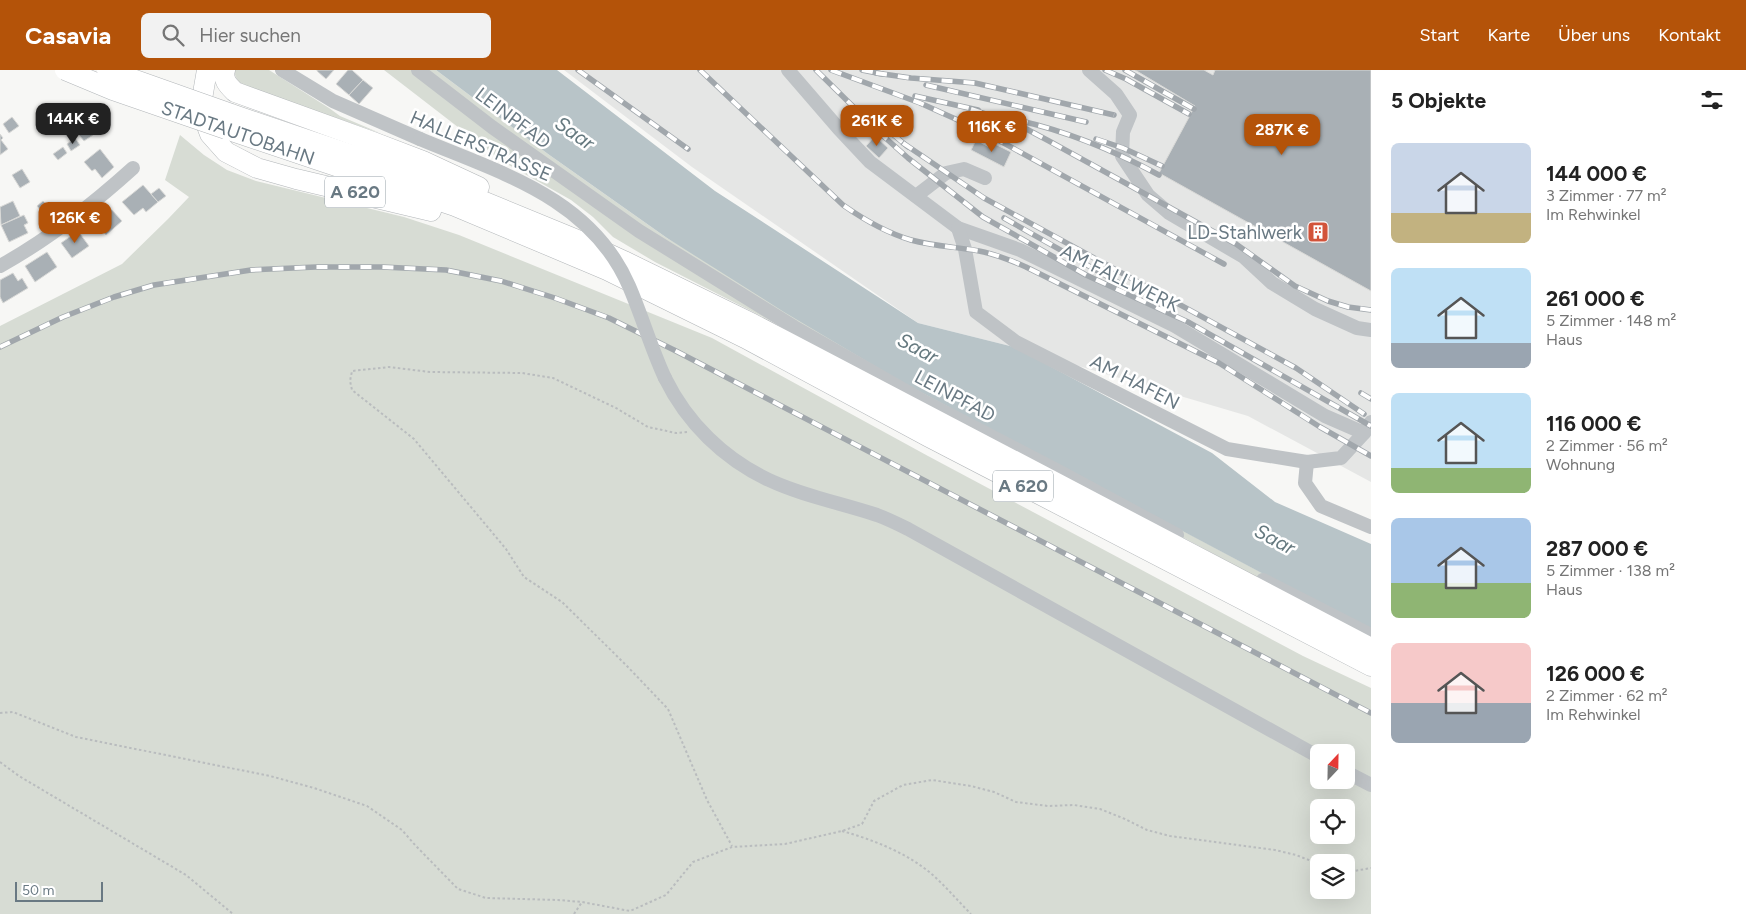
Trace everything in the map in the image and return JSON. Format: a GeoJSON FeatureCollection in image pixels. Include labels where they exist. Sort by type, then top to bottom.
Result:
{"type":"FeatureCollection","features":[{"type":"Feature","properties":{"kind":"highway","name":"STADTAUTOBAHN"},"geometry":{"type":"LineString","coordinates":[[65,70],[130,96],[229,122],[455,206],[579,249],[607,270],[679,297]]}},
{"type":"Feature","properties":{"kind":"highway","name":"A 620"},"geometry":{"type":"LineString","coordinates":[[108,70],[229,122]]}},
{"type":"Feature","properties":{"kind":"highway","name":"A 620"},"geometry":{"type":"LineString","coordinates":[[207,70],[202,99],[204,118],[210,134],[217,143],[237,159],[257,168],[296,179],[418,206],[527,242],[579,249],[679,297],[753,324],[1371,648]]}},
{"type":"Feature","properties":{"kind":"highway"},"geometry":{"type":"LineString","coordinates":[[225,70],[226,83],[235,92],[423,161],[518,206],[579,249]]}},
{"type":"Feature","properties":{"kind":"highway","name":"A 620"},"geometry":{"type":"LineString","coordinates":[[679,297],[745,338],[930,437],[1371,666]]}},
{"type":"Feature","properties":{"kind":"street","name":"HALLERSTRASSE"},"geometry":{"type":"LineString","coordinates":[[282,70],[333,101],[511,176],[553,198],[580,218],[598,237],[616,262],[629,285],[652,350],[678,401],[702,431],[726,453],[746,467],[770,480],[879,516],[908,529],[1310,752]]}},
{"type":"Feature","properties":{"kind":"street","name":"LEINPFAD"},"geometry":{"type":"LineString","coordinates":[[418,70],[492,127],[639,231],[794,328],[925,402],[1371,635]]}},
{"type":"Feature","properties":{"kind":"street","name":"AM FALLWERK"},"geometry":{"type":"LineString","coordinates":[[788,70],[870,162],[958,228],[1020,250],[1175,326],[1325,416],[1367,428]]}},
{"type":"Feature","properties":{"kind":"street"},"geometry":{"type":"LineString","coordinates":[[1090,70],[1116,94],[1130,115],[1123,132],[1122,156],[1148,195],[1169,213],[1244,257],[1272,283],[1315,309],[1357,328],[1371,330]]}},
{"type":"Feature","properties":{"kind":"street"},"geometry":{"type":"LineString","coordinates":[[2,262],[64,226],[100,198],[133,168]]}},
{"type":"Feature","properties":{"kind":"street"},"geometry":{"type":"LineString","coordinates":[[916,196],[946,173],[964,170],[985,178]]}},
{"type":"Feature","properties":{"kind":"street","name":"AM HAFEN"},"geometry":{"type":"LineString","coordinates":[[958,228],[965,249],[976,312],[1016,342],[1227,449],[1307,462],[1341,458],[1367,428]]}},
{"type":"Feature","properties":{"kind":"street"},"geometry":{"type":"LineString","coordinates":[[1307,462],[1305,483],[1321,506],[1371,527]]}},
{"type":"Feature","properties":{"kind":"street"},"geometry":{"type":"LineString","coordinates":[[1355,777],[1371,785]]}},
{"type":"Feature","properties":{"kind":"path"},"geometry":{"type":"LineString","coordinates":[[702,431],[676,433],[648,427],[616,408],[553,378],[522,373],[430,372],[389,367],[352,371],[350,381],[352,390],[414,439],[506,549],[524,577],[562,602],[668,709],[707,800],[732,847]]}},
{"type":"Feature","properties":{"kind":"path"},"geometry":{"type":"LineString","coordinates":[[0,713],[13,712],[76,736],[270,776],[314,788],[367,806],[402,830],[414,845],[458,888],[486,898],[582,902],[630,911],[666,895],[693,862],[732,847],[785,844],[842,831],[862,824],[874,801],[903,784],[932,780],[971,786],[994,792],[1016,802],[1048,806],[1074,805],[1100,809],[1147,830],[1170,836],[1274,850],[1310,860]]}},
{"type":"Feature","properties":{"kind":"path"},"geometry":{"type":"LineString","coordinates":[[0,762],[19,776],[186,875],[233,914]]}},
{"type":"Feature","properties":{"kind":"path"},"geometry":{"type":"LineString","coordinates":[[842,831],[864,837],[914,861],[935,877],[971,914]]}},
{"type":"Feature","properties":{"kind":"path"},"geometry":{"type":"LineString","coordinates":[[1355,871],[1371,868]]}},
{"type":"Feature","properties":{"kind":"path"},"geometry":{"type":"LineString","coordinates":[[574,914],[582,902]]}},
{"type":"Feature","properties":{"kind":"shaded area"},"geometry":{"type":"Polygon","coordinates":[[[234,70],[269,70],[340,116],[380,133],[248,88],[238,81],[234,70]]]}},
{"type":"Feature","properties":{"kind":"shaded area"},"geometry":{"type":"Polygon","coordinates":[[[384,70],[436,70],[548,154],[667,238],[1069,470],[1322,605],[1320,611],[946,410],[655,262],[613,237],[593,217],[571,200],[502,161],[384,70]]]}},
{"type":"Feature","properties":{"kind":"shaded area"},"geometry":{"type":"Polygon","coordinates":[[[564,70],[1371,70],[1371,482],[1248,416],[1014,347],[918,323],[692,167],[564,70]]]}},
{"type":"Feature","properties":{"kind":"shaded area"},"geometry":{"type":"Polygon","coordinates":[[[180,135],[204,155],[227,170],[256,181],[404,217],[459,235],[712,338],[928,456],[1303,656],[1371,688],[1371,914],[0,914],[0,326],[122,264],[189,197],[165,180],[180,135]]]}},
{"type":"Feature","properties":{"kind":"water","name":"Saar"},"geometry":{"type":"Polygon","coordinates":[[[436,70],[557,70],[715,191],[918,323],[1014,347],[1212,453],[1275,502],[1371,544],[1371,629],[1322,605],[900,381],[784,312],[667,238],[548,154],[436,70]]]}},
{"type":"Feature","properties":{"kind":"building"},"geometry":{"type":"Polygon","coordinates":[[[317,70],[334,70],[326,79],[317,70]]]}},
{"type":"Feature","properties":{"kind":"building"},"geometry":{"type":"Polygon","coordinates":[[[348,70],[352,70],[363,80],[349,95],[336,84],[348,70]]]}},
{"type":"Feature","properties":{"kind":"building","name":"LD-Stahlwerk"},"geometry":{"type":"Polygon","coordinates":[[[1135,70],[1204,70],[1213,75],[1215,70],[1371,70],[1371,291],[1159,173],[1195,106],[1135,70]]]}},
{"type":"Feature","properties":{"kind":"building"},"geometry":{"type":"Polygon","coordinates":[[[363,80],[373,88],[359,104],[349,95],[363,80]]]}},
{"type":"Feature","properties":{"kind":"building"},"geometry":{"type":"Polygon","coordinates":[[[49,105],[54,112],[45,118],[40,112],[49,105]]]}},
{"type":"Feature","properties":{"kind":"building"},"geometry":{"type":"Polygon","coordinates":[[[12,117],[19,126],[9,133],[3,124],[12,117]]]}},
{"type":"Feature","properties":{"kind":"building"},"geometry":{"type":"Polygon","coordinates":[[[88,129],[93,135],[84,141],[79,135],[88,129]]]}},
{"type":"Feature","properties":{"kind":"building"},"geometry":{"type":"Polygon","coordinates":[[[0,134],[3,138],[1,140],[8,149],[0,155],[0,134]]]}},
{"type":"Feature","properties":{"kind":"building"},"geometry":{"type":"Polygon","coordinates":[[[875,136],[888,148],[879,158],[866,146],[875,136]]]}},
{"type":"Feature","properties":{"kind":"building"},"geometry":{"type":"Polygon","coordinates":[[[75,138],[80,145],[71,151],[67,144],[75,138]]]}},
{"type":"Feature","properties":{"kind":"building"},"geometry":{"type":"Polygon","coordinates":[[[976,140],[991,148],[993,143],[1011,152],[1004,167],[971,150],[976,140]]]}},
{"type":"Feature","properties":{"kind":"building"},"geometry":{"type":"Polygon","coordinates":[[[63,147],[67,153],[58,160],[53,154],[63,147]]]}},
{"type":"Feature","properties":{"kind":"building"},"geometry":{"type":"Polygon","coordinates":[[[100,149],[114,167],[102,178],[95,169],[92,171],[84,162],[100,149]]]}},
{"type":"Feature","properties":{"kind":"building"},"geometry":{"type":"Polygon","coordinates":[[[22,169],[30,182],[20,188],[12,175],[22,169]]]}},
{"type":"Feature","properties":{"kind":"building"},"geometry":{"type":"Polygon","coordinates":[[[143,185],[158,202],[146,212],[143,208],[134,215],[122,202],[143,185]]]}},
{"type":"Feature","properties":{"kind":"building"},"geometry":{"type":"Polygon","coordinates":[[[159,188],[166,196],[158,202],[151,194],[159,188]]]}},
{"type":"Feature","properties":{"kind":"building"},"geometry":{"type":"Polygon","coordinates":[[[13,201],[20,216],[1,225],[0,207],[13,201]]]}},
{"type":"Feature","properties":{"kind":"building"},"geometry":{"type":"Polygon","coordinates":[[[43,201],[48,206],[42,212],[37,206],[43,201]]]}},
{"type":"Feature","properties":{"kind":"building"},"geometry":{"type":"Polygon","coordinates":[[[111,209],[122,221],[106,235],[95,222],[111,209]]]}},
{"type":"Feature","properties":{"kind":"building"},"geometry":{"type":"Polygon","coordinates":[[[24,215],[28,223],[24,225],[28,233],[9,242],[1,225],[24,215]]]}},
{"type":"Feature","properties":{"kind":"building"},"geometry":{"type":"Polygon","coordinates":[[[78,231],[89,246],[72,258],[61,243],[78,231]]]}},
{"type":"Feature","properties":{"kind":"building"},"geometry":{"type":"Polygon","coordinates":[[[47,252],[57,267],[35,282],[25,266],[47,252]]]}},
{"type":"Feature","properties":{"kind":"building"},"geometry":{"type":"Polygon","coordinates":[[[13,273],[18,281],[22,278],[28,288],[3,303],[0,297],[0,280],[13,273]]]}},
{"type":"Feature","properties":{"kind":"railway"},"geometry":{"type":"LineString","coordinates":[[578,70],[688,149]]}},
{"type":"Feature","properties":{"kind":"railway"},"geometry":{"type":"LineString","coordinates":[[700,70],[843,205],[884,230],[928,244],[985,252],[1026,267],[1219,363],[1320,427],[1371,456]]}},
{"type":"Feature","properties":{"kind":"railway"},"geometry":{"type":"LineString","coordinates":[[816,70],[908,158],[983,217],[1086,275],[1188,322],[1371,426]]}},
{"type":"Feature","properties":{"kind":"railway"},"geometry":{"type":"LineString","coordinates":[[831,70],[920,103],[980,130],[1224,264]]}},
{"type":"Feature","properties":{"kind":"railway"},"geometry":{"type":"LineString","coordinates":[[862,70],[882,74]]}},
{"type":"Feature","properties":{"kind":"railway"},"geometry":{"type":"LineString","coordinates":[[1105,70],[1126,79],[1189,114]]}},
{"type":"Feature","properties":{"kind":"railway"},"geometry":{"type":"LineString","coordinates":[[1125,70],[1194,109]]}},
{"type":"Feature","properties":{"kind":"railway"},"geometry":{"type":"LineString","coordinates":[[876,73],[975,83],[1114,115]]}},
{"type":"Feature","properties":{"kind":"railway"},"geometry":{"type":"LineString","coordinates":[[926,85],[1086,122]]}},
{"type":"Feature","properties":{"kind":"railway"},"geometry":{"type":"LineString","coordinates":[[915,96],[978,110]]}},
{"type":"Feature","properties":{"kind":"railway"},"geometry":{"type":"LineString","coordinates":[[971,109],[1019,125],[1049,141],[1236,244],[1295,286],[1328,301],[1348,307],[1371,310]]}},
{"type":"Feature","properties":{"kind":"railway"},"geometry":{"type":"LineString","coordinates":[[1017,120],[1054,130],[1090,143],[1159,175]]}},
{"type":"Feature","properties":{"kind":"railway"},"geometry":{"type":"LineString","coordinates":[[877,121],[908,147]]}},
{"type":"Feature","properties":{"kind":"railway"},"geometry":{"type":"LineString","coordinates":[[1096,139],[1123,148],[1162,166]]}},
{"type":"Feature","properties":{"kind":"railway"},"geometry":{"type":"LineString","coordinates":[[903,143],[984,198],[1296,368],[1364,414]]}},
{"type":"Feature","properties":{"kind":"railway"},"geometry":{"type":"LineString","coordinates":[[1004,218],[1126,287]]}},
{"type":"Feature","properties":{"kind":"railway"},"geometry":{"type":"LineString","coordinates":[[0,347],[63,317],[114,297],[154,285],[251,270],[316,267],[382,267],[446,270],[501,281],[609,318],[674,350],[1371,713]]}},
{"type":"Feature","properties":{"kind":"railway"},"geometry":{"type":"LineString","coordinates":[[1361,393],[1371,399]]}},
{"type":"Feature","properties":{"kind":"place","name":"LD-Stahlwerk"},"geometry":{"type":"Point","coordinates":[1318,232]}}]}
